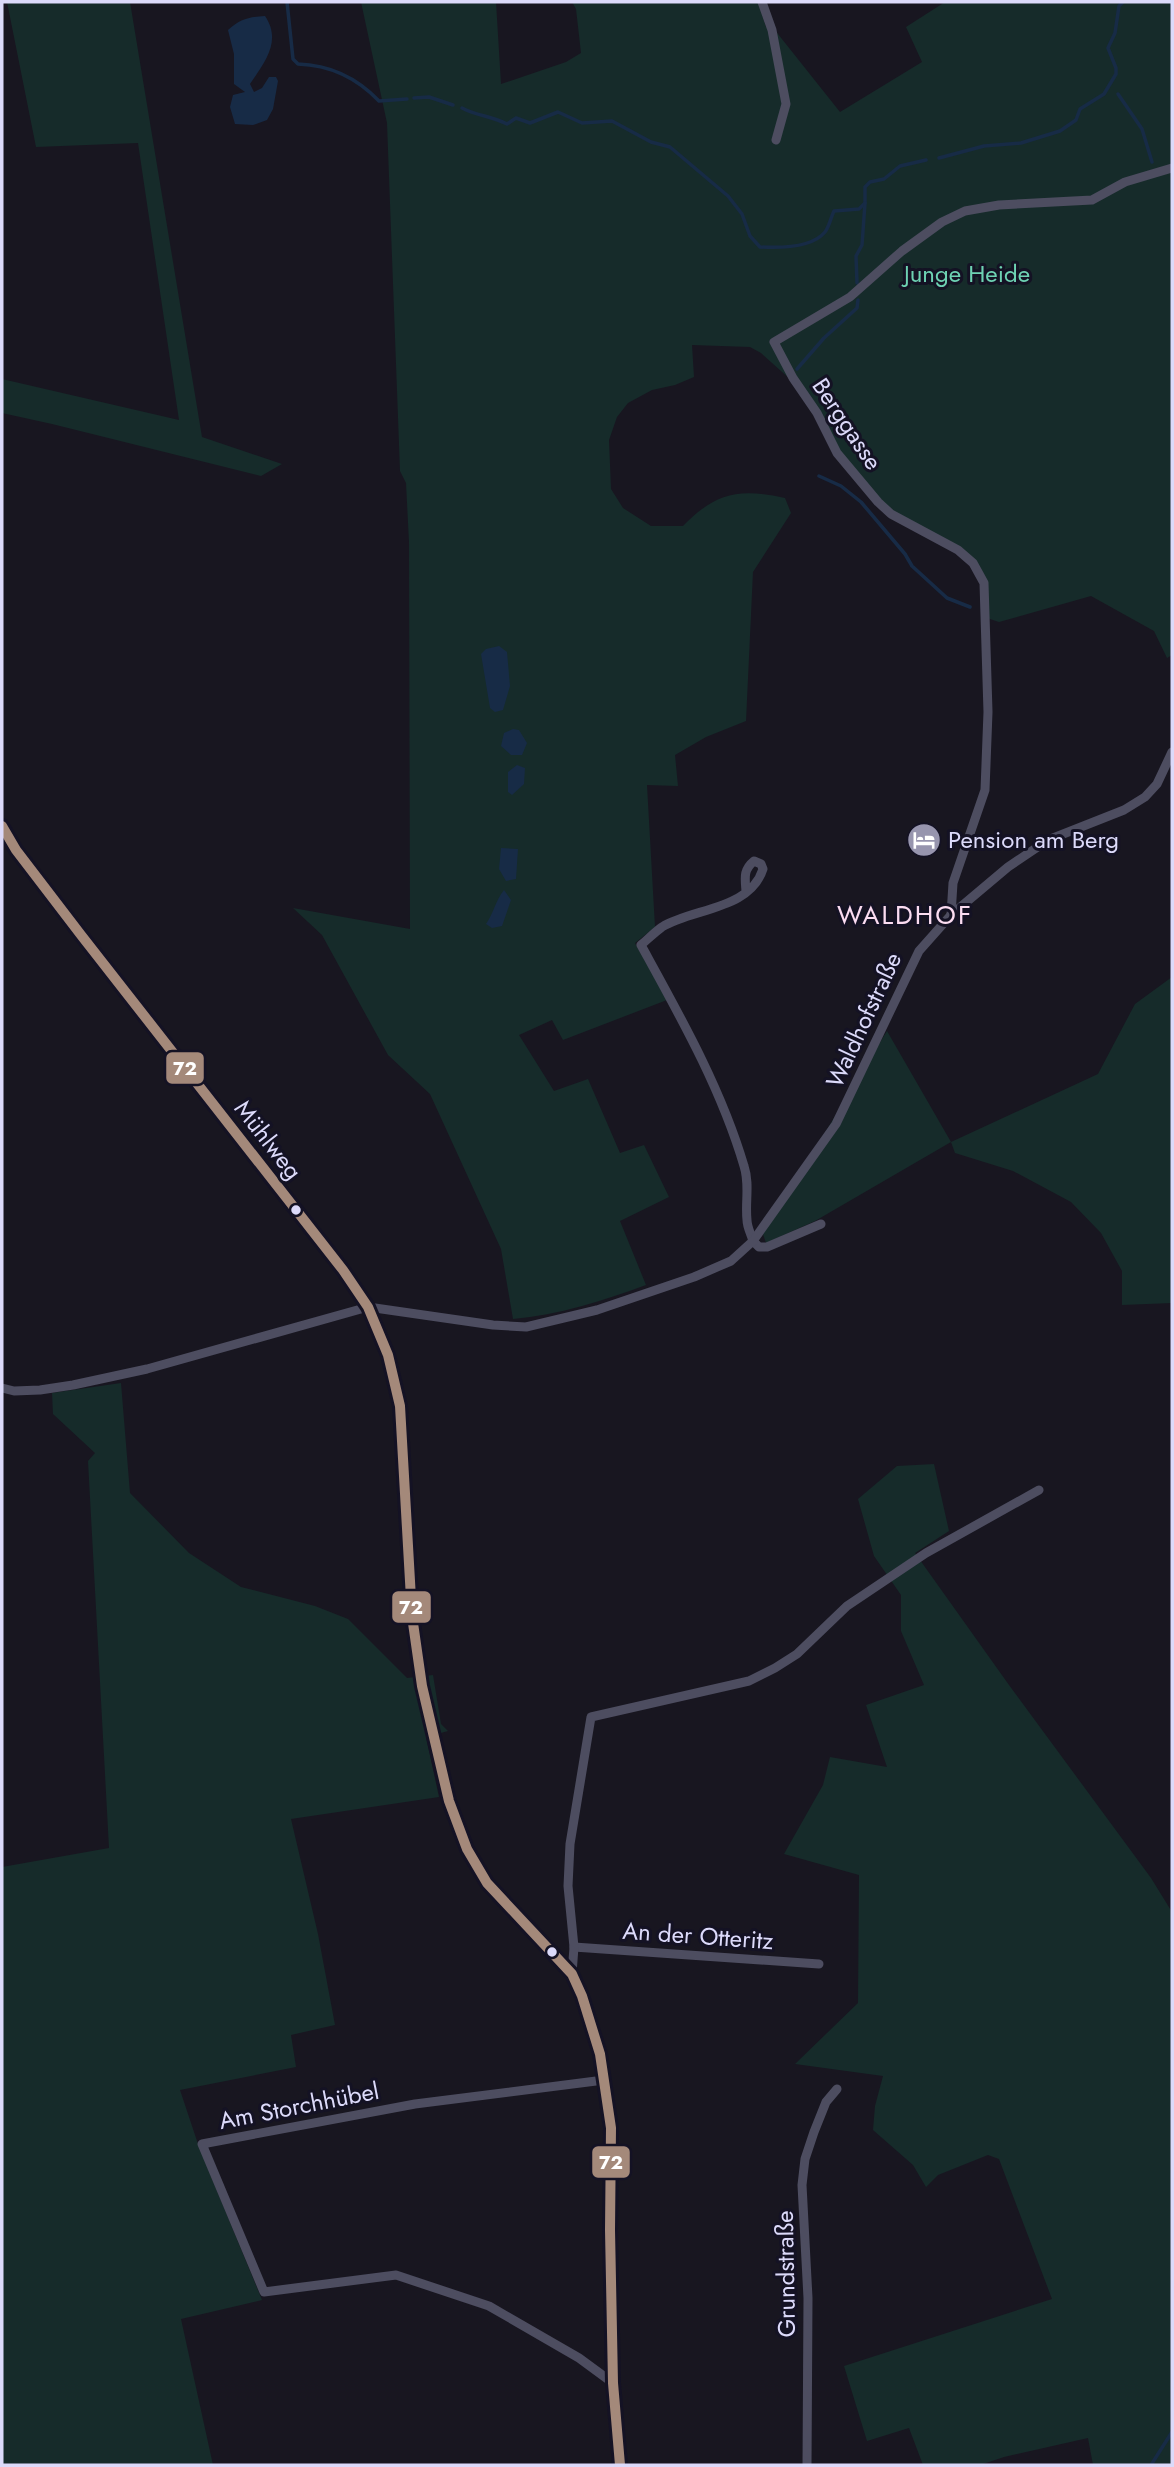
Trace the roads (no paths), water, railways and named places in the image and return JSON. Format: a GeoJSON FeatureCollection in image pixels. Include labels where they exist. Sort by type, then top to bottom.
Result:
{"type":"FeatureCollection","features":[{"type":"Feature","properties":{"kind":"street"},"geometry":{"type":"LineString","coordinates":[[762,2],[772,30],[786,104],[776,140]]}},
{"type":"Feature","properties":{"kind":"street","name":"Berggasse"},"geometry":{"type":"LineString","coordinates":[[951,915],[953,883],[985,790],[988,712],[984,583],[973,563],[958,550],[891,514],[878,502],[838,453],[774,342],[850,297],[902,251],[942,222],[965,211],[999,205],[1092,200],[1125,182],[1172,168]]}},
{"type":"Feature","properties":{"kind":"street","name":"Waldhofstraße"},"geometry":{"type":"LineString","coordinates":[[368,1307],[493,1325],[526,1327],[597,1310],[694,1277],[731,1261],[753,1241],[836,1124],[919,951],[951,915],[1008,867],[1048,840],[1124,810],[1145,797],[1157,784],[1172,752]]}},
{"type":"Feature","properties":{"kind":"street","name":"Mühlweg"},"geometry":{"type":"LineString","coordinates":[[2,826],[16,850],[337,1263],[368,1307],[388,1355],[400,1406],[412,1616],[422,1686],[449,1801],[467,1849],[487,1883],[572,1974]]}},
{"type":"Feature","properties":{"kind":"street"},"geometry":{"type":"LineString","coordinates":[[746,891],[732,902],[663,927],[641,945],[686,1028],[723,1109],[745,1168],[748,1192],[747,1222],[753,1241],[759,1247],[767,1247],[821,1224]]}},
{"type":"Feature","properties":{"kind":"street"},"geometry":{"type":"LineString","coordinates":[[2,1388],[14,1391],[40,1390],[147,1369],[368,1307]]}},
{"type":"Feature","properties":{"kind":"street"},"geometry":{"type":"LineString","coordinates":[[620,2465],[613,2383],[611,2128],[592,2025],[572,1974],[574,1947],[568,1886],[570,1844],[591,1717],[749,1681],[775,1668],[797,1654],[855,1601],[926,1553],[1039,1490]]}},
{"type":"Feature","properties":{"kind":"street","name":"An der Otteritz"},"geometry":{"type":"LineString","coordinates":[[574,1947],[819,1965]]}},
{"type":"Feature","properties":{"kind":"street","name":"Am Storchhübel"},"geometry":{"type":"LineString","coordinates":[[604,2080],[415,2104],[202,2144],[264,2292],[396,2275],[489,2306],[579,2358],[613,2383]]}},
{"type":"Feature","properties":{"kind":"street","name":"Grundstraße"},"geometry":{"type":"LineString","coordinates":[[807,2465],[808,2298],[802,2185],[805,2159],[814,2132],[826,2102],[837,2089]]}},
{"type":"Feature","properties":{"kind":"water"},"geometry":{"type":"Polygon","coordinates":[[[265,16],[270,25],[272,43],[266,59],[250,84],[254,92],[262,88],[269,77],[276,77],[278,81],[273,109],[267,120],[253,125],[235,124],[230,107],[233,95],[245,92],[234,84],[234,54],[228,30],[245,19],[265,16]]]}},
{"type":"Feature","properties":{"kind":"water"},"geometry":{"type":"Polygon","coordinates":[[[499,646],[507,652],[510,686],[503,710],[495,712],[490,708],[481,654],[486,649],[499,646]]]}},
{"type":"Feature","properties":{"kind":"water"},"geometry":{"type":"Polygon","coordinates":[[[513,729],[519,730],[527,743],[522,755],[511,755],[501,746],[504,733],[513,729]]]}},
{"type":"Feature","properties":{"kind":"water"},"geometry":{"type":"Polygon","coordinates":[[[517,765],[525,768],[524,784],[512,795],[508,792],[508,772],[517,765]]]}},
{"type":"Feature","properties":{"kind":"water"},"geometry":{"type":"Polygon","coordinates":[[[501,848],[518,849],[516,879],[506,881],[499,869],[501,848]]]}},
{"type":"Feature","properties":{"kind":"water"},"geometry":{"type":"Polygon","coordinates":[[[504,890],[511,900],[502,926],[492,928],[486,924],[504,890]]]}},
{"type":"Feature","properties":{"kind":"waterway"},"geometry":{"type":"LineString","coordinates":[[287,2],[293,59],[298,64],[321,67],[342,74],[379,101],[407,99]]}},
{"type":"Feature","properties":{"kind":"waterway"},"geometry":{"type":"LineString","coordinates":[[939,158],[984,146],[1021,143],[1060,131],[1076,120],[1080,109],[1104,94],[1116,74],[1108,48],[1115,33],[1119,6],[1123,2]]}},
{"type":"Feature","properties":{"kind":"waterway"},"geometry":{"type":"LineString","coordinates":[[1118,94],[1142,129],[1152,162]]}},
{"type":"Feature","properties":{"kind":"waterway"},"geometry":{"type":"LineString","coordinates":[[414,98],[429,97],[453,105]]}},
{"type":"Feature","properties":{"kind":"waterway"},"geometry":{"type":"LineString","coordinates":[[462,108],[507,124],[516,118],[530,123],[558,112],[582,123],[612,121],[651,142],[670,147],[728,196],[742,214],[750,236],[760,247],[785,247],[812,241],[825,232],[834,211],[859,209],[865,203],[865,187],[870,182],[884,179],[900,166],[926,160]]}},
{"type":"Feature","properties":{"kind":"waterway"},"geometry":{"type":"LineString","coordinates":[[857,283],[856,256],[862,245],[865,203]]}},
{"type":"Feature","properties":{"kind":"waterway"},"geometry":{"type":"LineString","coordinates":[[797,369],[824,338],[857,308],[858,300]]}},
{"type":"Feature","properties":{"kind":"waterway"},"geometry":{"type":"LineString","coordinates":[[819,476],[841,486],[861,502],[912,566],[947,598],[970,607]]}},
{"type":"Feature","properties":{"kind":"waterway"},"geometry":{"type":"LineString","coordinates":[[1151,2465],[1172,2432]]}},
{"type":"Feature","properties":{"kind":"place","name":"Pension am Berg"},"geometry":{"type":"Point","coordinates":[924,840]}},
{"type":"Feature","properties":{"kind":"district","name":"WALDHOF"},"geometry":{"type":"Point","coordinates":[905,915]}},
{"type":"Feature","properties":{"kind":"park label","name":"Junge Heide"},"geometry":{"type":"Point","coordinates":[967,274]}}]}
